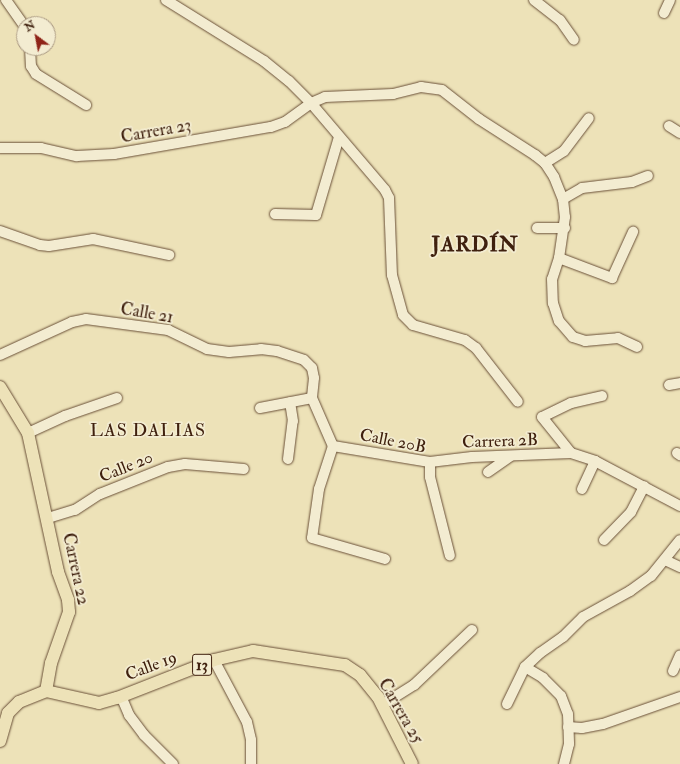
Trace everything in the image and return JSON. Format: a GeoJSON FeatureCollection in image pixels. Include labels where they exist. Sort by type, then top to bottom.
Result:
{"type":"FeatureCollection","features":[{"type":"Feature","properties":{"kind":"main road","name":"Carrera 22"},"geometry":{"type":"LineString","coordinates":[[0,387],[28,433],[48,518],[58,572],[68,600],[70,612],[51,663],[46,691]]}},
{"type":"Feature","properties":{"kind":"main road","name":"Calle 19"},"geometry":{"type":"LineString","coordinates":[[46,691],[99,702],[121,696],[214,660],[253,652],[345,665],[360,675]]}},
{"type":"Feature","properties":{"kind":"main road","name":"Carrera 25"},"geometry":{"type":"LineString","coordinates":[[360,675],[382,705],[412,764]]}},
{"type":"Feature","properties":{"kind":"main road"},"geometry":{"type":"LineString","coordinates":[[0,741],[4,715],[20,702],[46,691]]}},
{"type":"Feature","properties":{"kind":"street"},"geometry":{"type":"LineString","coordinates":[[6,0],[17,16]]}},
{"type":"Feature","properties":{"kind":"street"},"geometry":{"type":"LineString","coordinates":[[166,0],[264,61],[289,81],[311,103],[389,198],[392,275],[396,295],[406,320],[412,325],[465,340],[476,348],[518,402]]}},
{"type":"Feature","properties":{"kind":"street"},"geometry":{"type":"LineString","coordinates":[[534,0],[560,20],[574,40]]}},
{"type":"Feature","properties":{"kind":"street"},"geometry":{"type":"LineString","coordinates":[[664,13],[670,0]]}},
{"type":"Feature","properties":{"kind":"street"},"geometry":{"type":"LineString","coordinates":[[30,56],[31,66],[36,74],[86,105]]}},
{"type":"Feature","properties":{"kind":"street","name":"Carrera 23"},"geometry":{"type":"LineString","coordinates":[[0,148],[41,148],[77,156],[114,154],[271,127],[284,122],[311,103],[325,98],[393,94],[432,87],[442,90],[479,119],[504,133],[545,164]]}},
{"type":"Feature","properties":{"kind":"street"},"geometry":{"type":"LineString","coordinates":[[590,118],[564,150],[545,164],[563,199],[565,228],[559,258],[552,279],[553,303],[559,320],[574,337],[585,341],[618,338],[636,347]]}},
{"type":"Feature","properties":{"kind":"street"},"geometry":{"type":"LineString","coordinates":[[669,126],[680,132]]}},
{"type":"Feature","properties":{"kind":"street"},"geometry":{"type":"LineString","coordinates":[[275,214],[316,215],[340,137]]}},
{"type":"Feature","properties":{"kind":"street"},"geometry":{"type":"LineString","coordinates":[[563,199],[582,188],[632,182],[648,176]]}},
{"type":"Feature","properties":{"kind":"street"},"geometry":{"type":"LineString","coordinates":[[537,228],[565,228]]}},
{"type":"Feature","properties":{"kind":"street"},"geometry":{"type":"LineString","coordinates":[[0,231],[40,245],[49,246],[93,239],[169,255]]}},
{"type":"Feature","properties":{"kind":"street"},"geometry":{"type":"LineString","coordinates":[[559,258],[612,278],[633,232]]}},
{"type":"Feature","properties":{"kind":"street","name":"Calle 21"},"geometry":{"type":"LineString","coordinates":[[0,354],[72,322],[86,319],[168,330],[207,349],[229,352],[261,349],[277,351],[304,360],[312,368],[314,378],[312,398]]}},
{"type":"Feature","properties":{"kind":"street"},"geometry":{"type":"LineString","coordinates":[[669,385],[680,382]]}},
{"type":"Feature","properties":{"kind":"street"},"geometry":{"type":"LineString","coordinates":[[602,396],[571,404],[542,417],[571,453],[595,461],[680,506]]}},
{"type":"Feature","properties":{"kind":"street"},"geometry":{"type":"LineString","coordinates":[[28,433],[65,416],[117,398]]}},
{"type":"Feature","properties":{"kind":"street"},"geometry":{"type":"LineString","coordinates":[[260,408],[312,398],[333,446],[319,489],[312,538],[385,559]]}},
{"type":"Feature","properties":{"kind":"street"},"geometry":{"type":"LineString","coordinates":[[288,459],[293,421],[290,402]]}},
{"type":"Feature","properties":{"kind":"street","name":"Calle 20B"},"geometry":{"type":"LineString","coordinates":[[333,446],[430,462],[430,477],[450,556]]}},
{"type":"Feature","properties":{"kind":"street","name":"Carrera 2B"},"geometry":{"type":"LineString","coordinates":[[430,462],[571,453]]}},
{"type":"Feature","properties":{"kind":"street"},"geometry":{"type":"LineString","coordinates":[[488,472],[511,456]]}},
{"type":"Feature","properties":{"kind":"street"},"geometry":{"type":"LineString","coordinates":[[582,489],[595,461]]}},
{"type":"Feature","properties":{"kind":"street","name":"Calle 20"},"geometry":{"type":"LineString","coordinates":[[48,518],[75,510],[100,494],[168,467],[185,464],[244,469]]}},
{"type":"Feature","properties":{"kind":"street"},"geometry":{"type":"LineString","coordinates":[[604,540],[631,512],[644,486]]}},
{"type":"Feature","properties":{"kind":"street"},"geometry":{"type":"LineString","coordinates":[[507,704],[526,667],[583,617],[630,591],[651,576],[680,540]]}},
{"type":"Feature","properties":{"kind":"street"},"geometry":{"type":"LineString","coordinates":[[665,560],[680,567]]}},
{"type":"Feature","properties":{"kind":"street"},"geometry":{"type":"LineString","coordinates":[[382,705],[414,685],[472,630]]}},
{"type":"Feature","properties":{"kind":"street"},"geometry":{"type":"LineString","coordinates":[[673,671],[680,655]]}},
{"type":"Feature","properties":{"kind":"street"},"geometry":{"type":"LineString","coordinates":[[214,660],[247,722],[251,740],[251,764]]}},
{"type":"Feature","properties":{"kind":"street"},"geometry":{"type":"LineString","coordinates":[[526,667],[543,678],[561,696],[568,714],[569,744],[564,764]]}},
{"type":"Feature","properties":{"kind":"street"},"geometry":{"type":"LineString","coordinates":[[121,696],[129,715],[144,735],[173,764]]}},
{"type":"Feature","properties":{"kind":"street"},"geometry":{"type":"LineString","coordinates":[[568,727],[582,728],[603,724],[680,697]]}},
{"type":"Feature","properties":{"kind":"district","name":"JARDÍN"},"geometry":{"type":"Point","coordinates":[475,245]}},
{"type":"Feature","properties":{"kind":"district","name":"LAS DALIAS"},"geometry":{"type":"Point","coordinates":[148,431]}}]}
